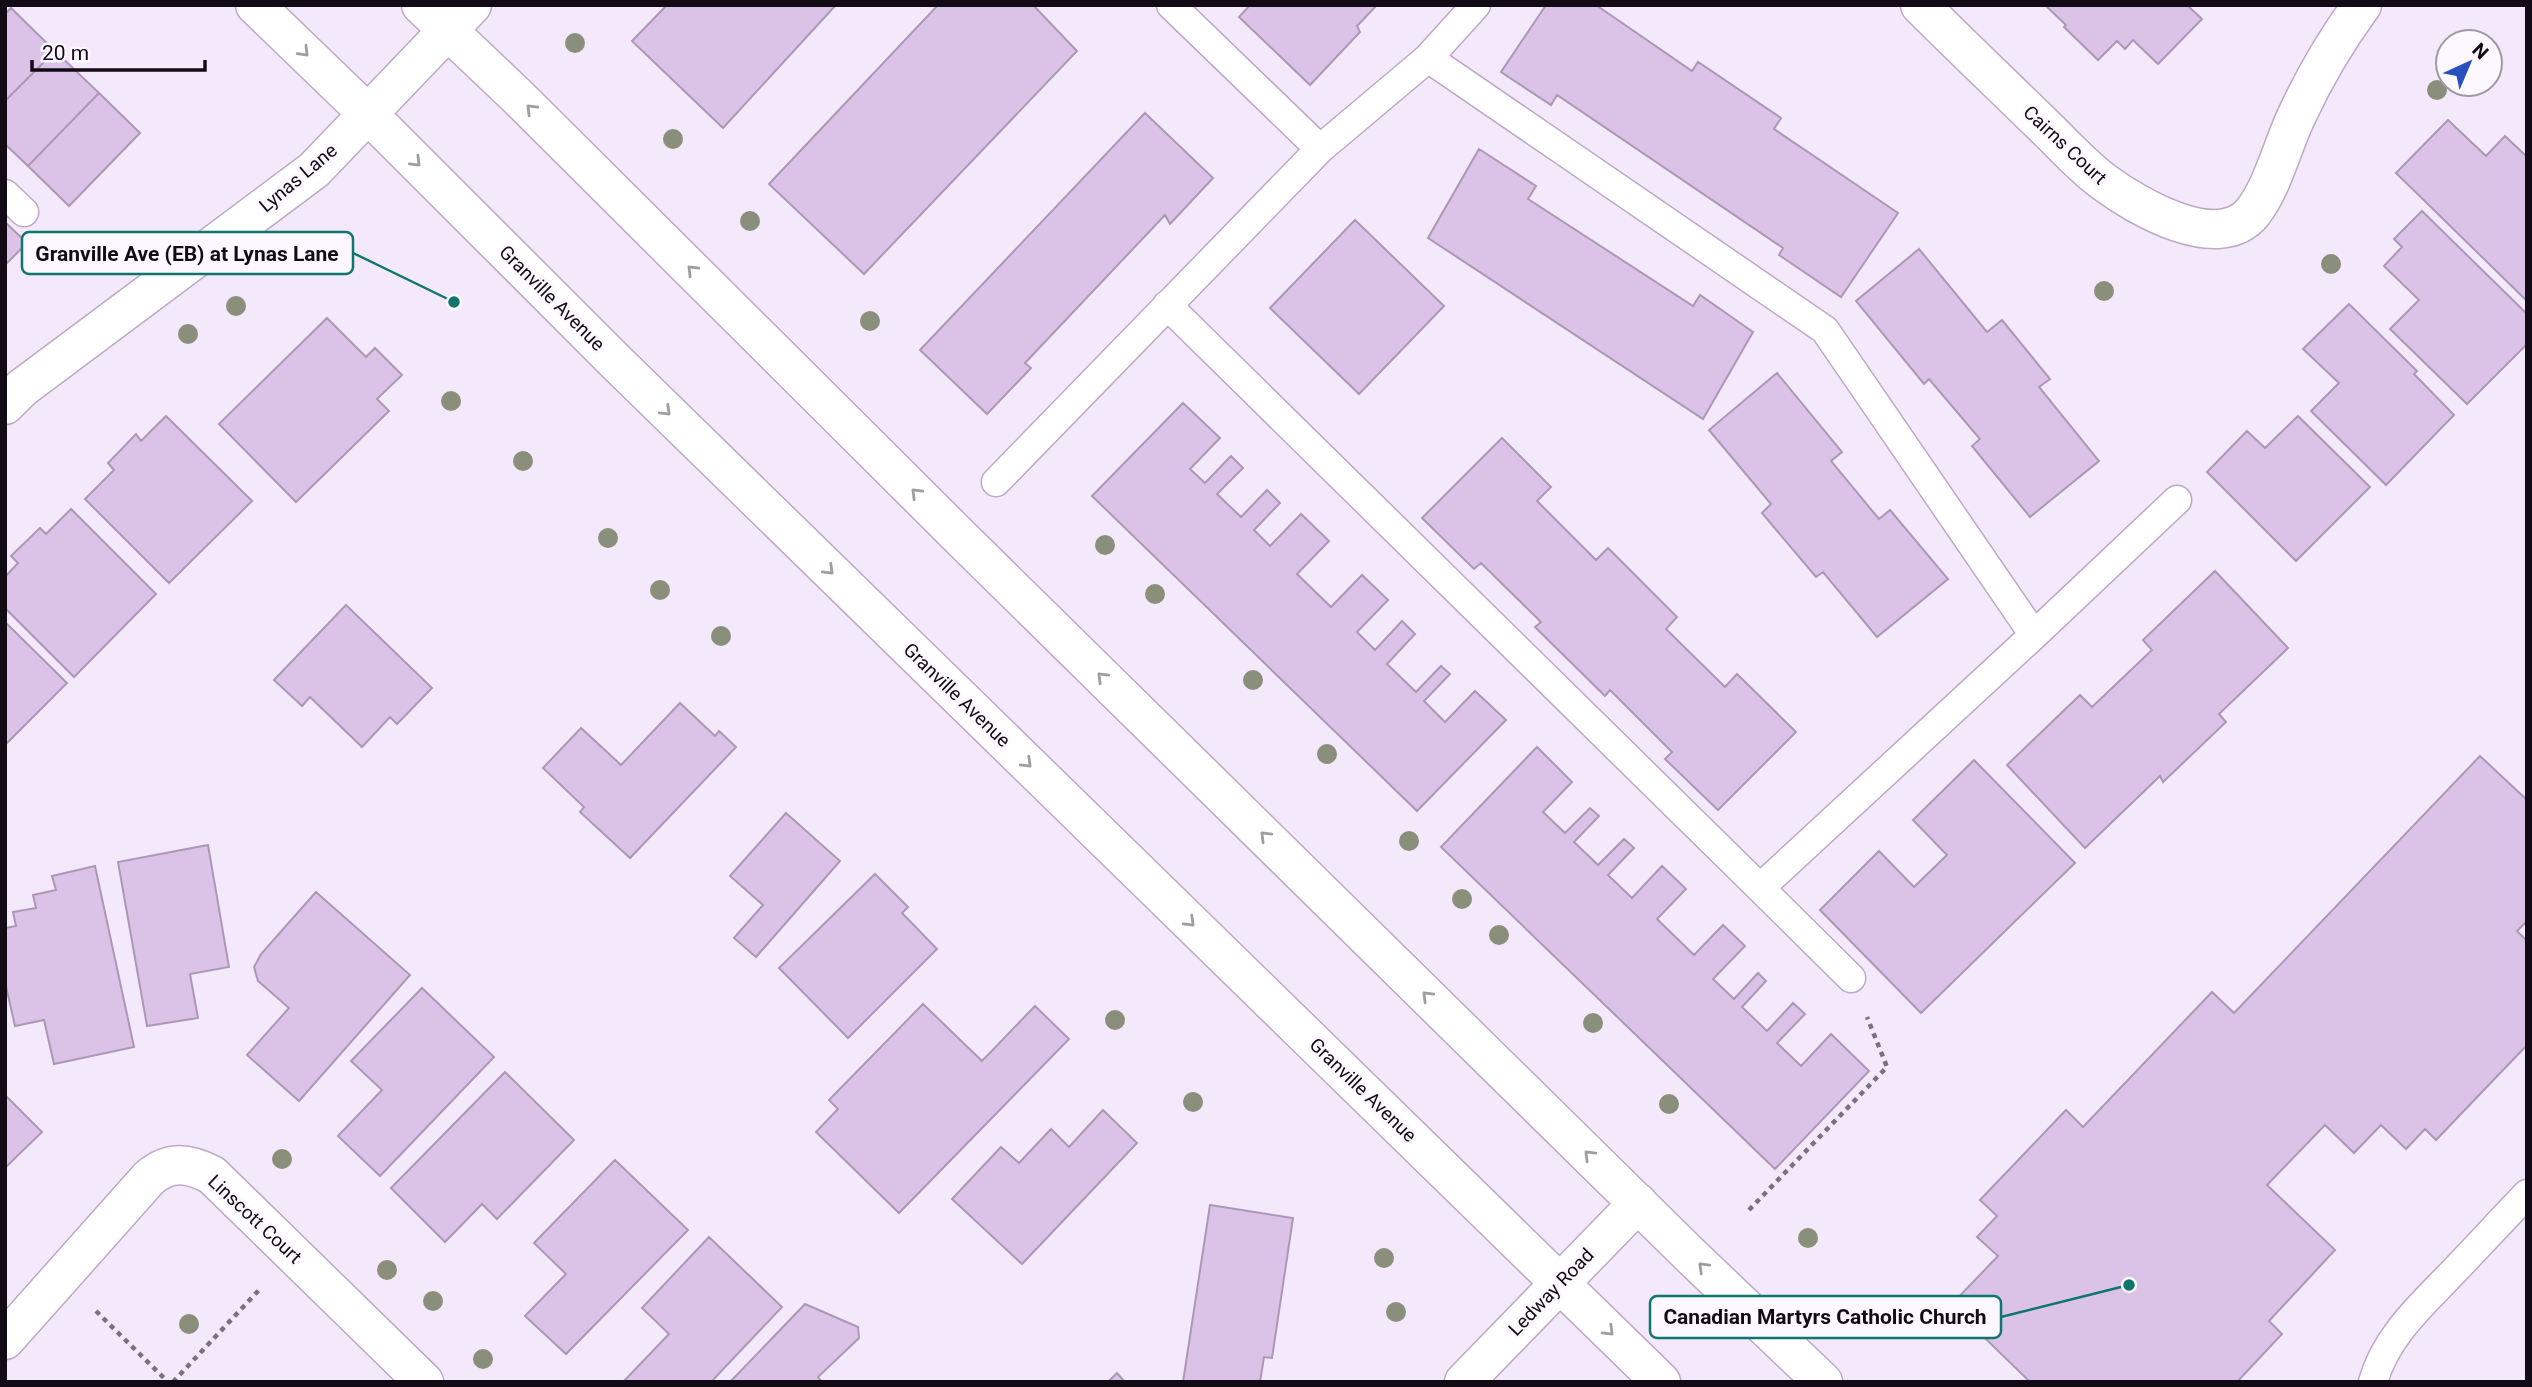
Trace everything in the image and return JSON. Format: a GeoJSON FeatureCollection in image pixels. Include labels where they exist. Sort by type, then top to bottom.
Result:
{"type":"FeatureCollection","features":[{"type":"Feature","properties":{"kind":"main road","name":"Granville Avenue"},"geometry":{"type":"LineString","coordinates":[[255,5],[627,373],[1661,1382]]}},
{"type":"Feature","properties":{"kind":"main road","name":"Cairns Court"},"geometry":{"type":"LineString","coordinates":[[1920,5],[2101,181],[2145,210],[2183,225],[2213,227],[2234,226],[2251,214],[2322,67],[2362,5]]}},
{"type":"Feature","properties":{"kind":"main road","name":"Lynas Lane"},"geometry":{"type":"LineString","coordinates":[[5,405],[22,388],[314,170],[368,114],[447,13]]}},
{"type":"Feature","properties":{"kind":"main road"},"geometry":{"type":"LineString","coordinates":[[447,13],[964,541],[1823,1382]]}},
{"type":"Feature","properties":{"kind":"main road","name":"Linscott Court"},"geometry":{"type":"LineString","coordinates":[[5,1340],[149,1178],[160,1168],[193,1165],[212,1175],[293,1253],[415,1379]]}},
{"type":"Feature","properties":{"kind":"main road","name":"Ledway Road"},"geometry":{"type":"LineString","coordinates":[[1464,1382],[1638,1203]]}},
{"type":"Feature","properties":{"kind":"lane"},"geometry":{"type":"LineString","coordinates":[[1171,5],[1320,149]]}},
{"type":"Feature","properties":{"kind":"lane"},"geometry":{"type":"LineString","coordinates":[[996,482],[1320,149],[1428,58],[1476,5]]}},
{"type":"Feature","properties":{"kind":"lane"},"geometry":{"type":"LineString","coordinates":[[1428,58],[1825,330],[2034,635]]}},
{"type":"Feature","properties":{"kind":"lane"},"geometry":{"type":"LineString","coordinates":[[1167,305],[1851,978]]}},
{"type":"Feature","properties":{"kind":"lane"},"geometry":{"type":"LineString","coordinates":[[1759,888],[2177,500]]}},
{"type":"Feature","properties":{"kind":"lane"},"geometry":{"type":"LineString","coordinates":[[2373,1382],[2388,1345],[2410,1317],[2527,1194]]}},
{"type":"Feature","properties":{"kind":"path"},"geometry":{"type":"LineString","coordinates":[[1749,1210],[1887,1066],[1851,978]]}},
{"type":"Feature","properties":{"kind":"path"},"geometry":{"type":"LineString","coordinates":[[173,1382],[293,1253]]}},
{"type":"Feature","properties":{"kind":"path"},"geometry":{"type":"LineString","coordinates":[[61,1277],[167,1382]]}},
{"type":"Feature","properties":{"kind":"building"},"geometry":{"type":"Polygon","coordinates":[[[667,5],[836,5],[723,128],[632,41],[667,5]]]}},
{"type":"Feature","properties":{"kind":"building"},"geometry":{"type":"Polygon","coordinates":[[[938,5],[1033,5],[1077,51],[864,274],[769,184],[938,5]]]}},
{"type":"Feature","properties":{"kind":"building"},"geometry":{"type":"Polygon","coordinates":[[[1250,5],[1377,5],[1357,26],[1360,32],[1310,85],[1239,17],[1250,5]]]}},
{"type":"Feature","properties":{"kind":"building"},"geometry":{"type":"Polygon","coordinates":[[[1546,5],[1596,5],[1692,71],[1698,62],[1781,118],[1774,129],[1898,213],[1841,297],[1779,255],[1783,248],[1557,95],[1551,105],[1501,72],[1546,5]]]}},
{"type":"Feature","properties":{"kind":"building"},"geometry":{"type":"Polygon","coordinates":[[[2045,5],[2187,5],[2202,19],[2158,64],[2133,40],[2125,49],[2117,41],[2098,60],[2045,5]]]}},
{"type":"Feature","properties":{"kind":"building"},"geometry":{"type":"Polygon","coordinates":[[[11,8],[55,51],[5,101],[5,14],[11,8]]]}},
{"type":"Feature","properties":{"kind":"building"},"geometry":{"type":"Polygon","coordinates":[[[55,51],[99,93],[28,166],[5,144],[5,101],[55,51]]]}},
{"type":"Feature","properties":{"kind":"building"},"geometry":{"type":"Polygon","coordinates":[[[99,93],[140,133],[69,206],[28,166],[99,93]]]}},
{"type":"Feature","properties":{"kind":"building"},"geometry":{"type":"Polygon","coordinates":[[[1145,113],[1213,178],[1170,224],[1165,215],[1025,363],[1031,368],[987,414],[920,350],[1145,113]]]}},
{"type":"Feature","properties":{"kind":"building"},"geometry":{"type":"Polygon","coordinates":[[[2448,120],[2486,156],[2505,136],[2527,157],[2527,301],[2396,173],[2448,120]]]}},
{"type":"Feature","properties":{"kind":"building"},"geometry":{"type":"Polygon","coordinates":[[[1479,149],[1536,186],[1528,199],[1693,306],[1700,295],[1753,332],[1703,419],[1428,238],[1479,149]]]}},
{"type":"Feature","properties":{"kind":"building"},"geometry":{"type":"Polygon","coordinates":[[[2422,211],[2527,314],[2527,344],[2467,404],[2390,329],[2419,300],[2384,266],[2402,247],[2394,239],[2422,211]]]}},
{"type":"Feature","properties":{"kind":"building"},"geometry":{"type":"Polygon","coordinates":[[[1355,220],[1444,306],[1359,394],[1270,308],[1355,220]]]}},
{"type":"Feature","properties":{"kind":"building"},"geometry":{"type":"Polygon","coordinates":[[[5,222],[27,243],[5,265],[5,222]]]}},
{"type":"Feature","properties":{"kind":"building"},"geometry":{"type":"Polygon","coordinates":[[[1919,249],[1987,332],[2002,320],[2050,379],[2039,387],[2099,461],[2030,517],[1972,446],[1980,439],[1929,379],[1924,384],[1856,301],[1919,249]]]}},
{"type":"Feature","properties":{"kind":"building"},"geometry":{"type":"Polygon","coordinates":[[[2349,304],[2417,371],[2414,374],[2454,415],[2386,485],[2311,411],[2339,383],[2303,349],[2349,304]]]}},
{"type":"Feature","properties":{"kind":"building"},"geometry":{"type":"Polygon","coordinates":[[[327,318],[366,357],[375,348],[402,375],[377,399],[389,411],[296,502],[219,424],[327,318]]]}},
{"type":"Feature","properties":{"kind":"building"},"geometry":{"type":"Polygon","coordinates":[[[1777,373],[1842,452],[1831,461],[1879,519],[1890,510],[1948,579],[1877,637],[1823,572],[1816,577],[1762,513],[1771,504],[1709,430],[1777,373]]]}},
{"type":"Feature","properties":{"kind":"building"},"geometry":{"type":"Polygon","coordinates":[[[1183,403],[1220,438],[1190,469],[1205,483],[1231,456],[1243,468],[1217,494],[1241,517],[1267,490],[1280,503],[1254,530],[1270,546],[1301,514],[1329,541],[1297,574],[1331,607],[1362,575],[1388,600],[1357,632],[1375,650],[1402,621],[1415,634],[1387,664],[1416,692],[1441,666],[1450,674],[1424,701],[1445,722],[1475,691],[1506,720],[1417,811],[1092,496],[1183,403]]]}},
{"type":"Feature","properties":{"kind":"building"},"geometry":{"type":"Polygon","coordinates":[[[166,416],[252,501],[169,583],[85,499],[114,470],[108,463],[136,434],[141,441],[166,416]]]}},
{"type":"Feature","properties":{"kind":"building"},"geometry":{"type":"Polygon","coordinates":[[[2298,416],[2370,487],[2296,561],[2207,472],[2247,431],[2265,448],[2298,416]]]}},
{"type":"Feature","properties":{"kind":"building"},"geometry":{"type":"Polygon","coordinates":[[[1502,438],[1551,487],[1537,501],[1596,560],[1608,548],[1677,617],[1666,629],[1725,687],[1737,674],[1796,732],[1718,810],[1665,759],[1672,752],[1610,690],[1605,696],[1535,627],[1541,622],[1481,563],[1474,569],[1422,518],[1502,438]]]}},
{"type":"Feature","properties":{"kind":"building"},"geometry":{"type":"Polygon","coordinates":[[[71,509],[156,594],[74,677],[5,608],[5,577],[18,563],[11,556],[40,528],[46,534],[71,509]]]}},
{"type":"Feature","properties":{"kind":"building"},"geometry":{"type":"Polygon","coordinates":[[[2215,571],[2288,648],[2219,714],[2226,722],[2163,782],[2160,776],[2085,848],[2007,765],[2080,695],[2092,707],[2152,650],[2143,640],[2215,571]]]}},
{"type":"Feature","properties":{"kind":"building"},"geometry":{"type":"Polygon","coordinates":[[[346,605],[432,688],[397,724],[390,717],[362,747],[310,697],[302,706],[274,680],[346,605]]]}},
{"type":"Feature","properties":{"kind":"building"},"geometry":{"type":"Polygon","coordinates":[[[5,622],[67,683],[5,745],[5,622]]]}},
{"type":"Feature","properties":{"kind":"building"},"geometry":{"type":"Polygon","coordinates":[[[680,703],[715,736],[719,731],[736,747],[630,858],[580,812],[584,807],[543,768],[581,728],[621,765],[680,703]]]}},
{"type":"Feature","properties":{"kind":"building"},"geometry":{"type":"Polygon","coordinates":[[[1537,747],[1572,782],[1543,812],[1565,833],[1590,808],[1599,816],[1574,842],[1598,865],[1624,839],[1634,848],[1608,875],[1632,898],[1662,866],[1686,889],[1657,919],[1694,955],[1723,925],[1745,946],[1713,979],[1734,999],[1758,973],[1766,981],[1742,1007],[1767,1031],[1793,1003],[1805,1014],[1777,1043],[1801,1066],[1831,1034],[1869,1071],[1775,1169],[1441,847],[1537,747]]]}},
{"type":"Feature","properties":{"kind":"building"},"geometry":{"type":"Polygon","coordinates":[[[2480,756],[2527,800],[2527,921],[2517,931],[2527,941],[2527,1045],[2436,1140],[2425,1129],[2406,1149],[2381,1125],[2354,1153],[2325,1125],[2267,1185],[2335,1250],[2269,1321],[2282,1334],[2237,1382],[2030,1382],[1951,1305],[1998,1256],[1977,1237],[1997,1216],[1980,1200],[2066,1110],[2083,1127],[2212,992],[2234,1013],[2480,756]]]}},
{"type":"Feature","properties":{"kind":"building"},"geometry":{"type":"Polygon","coordinates":[[[1974,760],[2075,863],[1921,1013],[1820,910],[1879,851],[1914,887],[1947,855],[1913,820],[1974,760]]]}},
{"type":"Feature","properties":{"kind":"building"},"geometry":{"type":"Polygon","coordinates":[[[786,813],[840,861],[756,957],[734,938],[763,905],[730,876],[786,813]]]}},
{"type":"Feature","properties":{"kind":"building"},"geometry":{"type":"Polygon","coordinates":[[[208,845],[229,967],[190,974],[198,1018],[147,1026],[118,862],[208,845]]]}},
{"type":"Feature","properties":{"kind":"building"},"geometry":{"type":"Polygon","coordinates":[[[95,866],[134,1047],[54,1064],[44,1020],[15,1026],[5,982],[5,928],[16,926],[13,912],[36,908],[33,895],[56,890],[52,876],[95,866]]]}},
{"type":"Feature","properties":{"kind":"building"},"geometry":{"type":"Polygon","coordinates":[[[875,874],[908,907],[902,913],[937,949],[848,1038],[779,968],[875,874]]]}},
{"type":"Feature","properties":{"kind":"building"},"geometry":{"type":"Polygon","coordinates":[[[316,892],[410,975],[299,1101],[247,1055],[289,1008],[258,981],[254,967],[261,954],[316,892]]]}},
{"type":"Feature","properties":{"kind":"building"},"geometry":{"type":"Polygon","coordinates":[[[422,988],[494,1057],[380,1176],[338,1136],[382,1090],[351,1061],[422,988]]]}},
{"type":"Feature","properties":{"kind":"building"},"geometry":{"type":"Polygon","coordinates":[[[923,1004],[982,1061],[1035,1006],[1069,1039],[899,1213],[816,1132],[838,1109],[829,1100],[923,1004]]]}},
{"type":"Feature","properties":{"kind":"building"},"geometry":{"type":"Polygon","coordinates":[[[505,1072],[574,1140],[497,1219],[482,1204],[445,1242],[391,1188],[505,1072]]]}},
{"type":"Feature","properties":{"kind":"building"},"geometry":{"type":"Polygon","coordinates":[[[5,1095],[42,1132],[5,1168],[5,1095]]]}},
{"type":"Feature","properties":{"kind":"building"},"geometry":{"type":"Polygon","coordinates":[[[1103,1110],[1137,1143],[1022,1264],[952,1199],[1001,1147],[1019,1163],[1051,1129],[1069,1147],[1103,1110]]]}},
{"type":"Feature","properties":{"kind":"building"},"geometry":{"type":"Polygon","coordinates":[[[615,1160],[688,1230],[566,1354],[525,1316],[566,1274],[534,1243],[615,1160]]]}},
{"type":"Feature","properties":{"kind":"building"},"geometry":{"type":"Polygon","coordinates":[[[1210,1205],[1293,1218],[1272,1358],[1264,1357],[1260,1382],[1183,1382],[1210,1205]]]}},
{"type":"Feature","properties":{"kind":"building"},"geometry":{"type":"Polygon","coordinates":[[[709,1237],[782,1307],[711,1382],[623,1382],[669,1334],[642,1308],[709,1237]]]}},
{"type":"Feature","properties":{"kind":"building"},"geometry":{"type":"Polygon","coordinates":[[[805,1304],[858,1327],[859,1338],[818,1377],[822,1382],[730,1382],[805,1304]]]}},
{"type":"Feature","properties":{"kind":"building"},"geometry":{"type":"Polygon","coordinates":[[[1117,1373],[1125,1382],[1108,1382],[1117,1373]]]}},
{"type":"Feature","properties":{"kind":"place","name":"Granville Ave (EB) at Lynas Lane"},"geometry":{"type":"Point","coordinates":[454,302]}},
{"type":"Feature","properties":{"kind":"place","name":"Canadian Martyrs Catholic Church"},"geometry":{"type":"Point","coordinates":[2129,1285]}}]}
